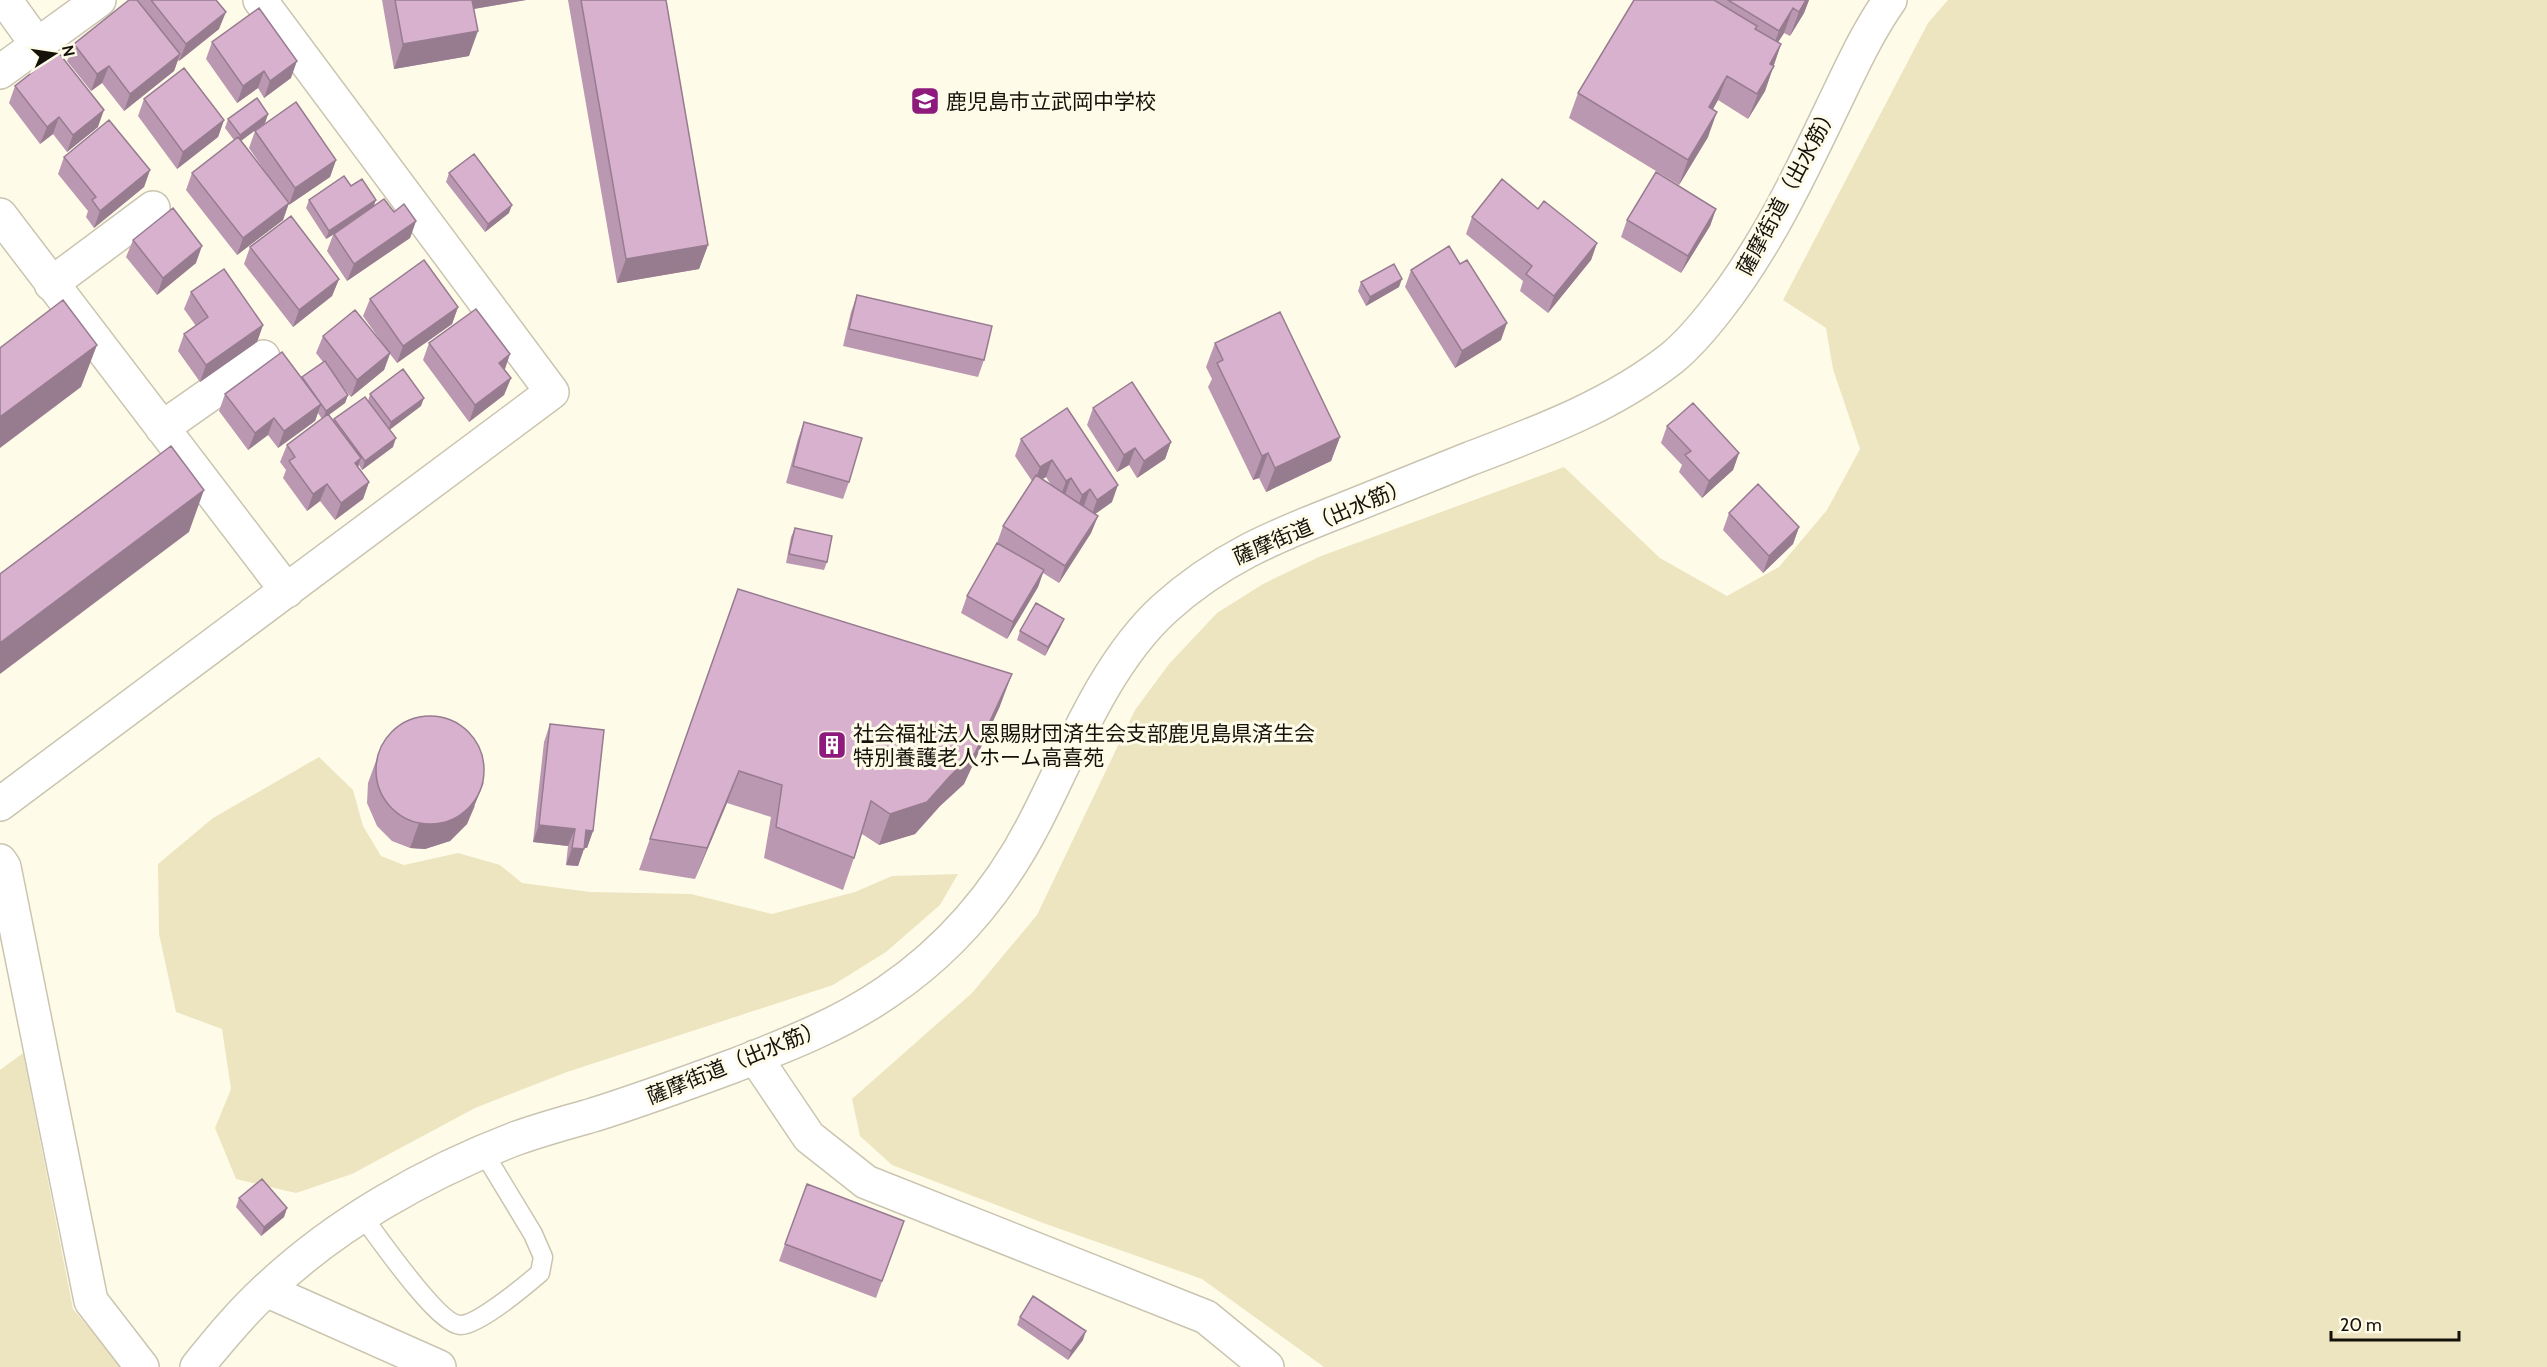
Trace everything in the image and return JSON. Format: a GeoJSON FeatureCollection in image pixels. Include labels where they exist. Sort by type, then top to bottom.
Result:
{"type":"FeatureCollection","features":[{"type":"Feature","properties":{"kind":"street"},"geometry":{"type":"LineString","coordinates":[[5,0],[36,44]]}},
{"type":"Feature","properties":{"kind":"street"},"geometry":{"type":"LineString","coordinates":[[0,72],[99,0]]}},
{"type":"Feature","properties":{"kind":"street"},"geometry":{"type":"LineString","coordinates":[[0,804],[552,392],[260,0]]}},
{"type":"Feature","properties":{"kind":"street","name":"薩摩街道（出水筋）"},"geometry":{"type":"LineString","coordinates":[[196,1367],[266,1290],[311,1252],[402,1192],[517,1138],[670,1090],[802,1040],[889,991],[956,938],[996,890],[1033,826],[1088,714],[1138,635],[1160,612],[1201,578],[1244,551],[1294,528],[1558,425],[1619,394],[1674,356],[1704,326],[1760,250],[1853,64],[1877,18],[1890,0]]}},
{"type":"Feature","properties":{"kind":"street"},"geometry":{"type":"LineString","coordinates":[[51,284],[153,208]]}},
{"type":"Feature","properties":{"kind":"street"},"geometry":{"type":"LineString","coordinates":[[0,215],[287,591]]}},
{"type":"Feature","properties":{"kind":"street"},"geometry":{"type":"LineString","coordinates":[[162,428],[262,357]]}},
{"type":"Feature","properties":{"kind":"street"},"geometry":{"type":"LineString","coordinates":[[0,861],[4,867],[91,1301],[142,1367]]}},
{"type":"Feature","properties":{"kind":"street"},"geometry":{"type":"LineString","coordinates":[[755,1057],[809,1137],[866,1182],[1206,1317],[1267,1367]]}},
{"type":"Feature","properties":{"kind":"street"},"geometry":{"type":"LineString","coordinates":[[266,1290],[439,1367]]}},
{"type":"Feature","properties":{"kind":"lane"},"geometry":{"type":"LineString","coordinates":[[363,1217],[428,1302],[448,1321],[460,1326],[478,1319],[540,1273],[543,1257],[533,1234],[484,1153]]}},
{"type":"Feature","properties":{"kind":"shaded area"},"geometry":{"type":"Polygon","coordinates":[[[1948,0],[2547,0],[2547,1367],[1324,1367],[1202,1279],[1046,1224],[892,1165],[860,1136],[852,1099],[972,993],[1037,915],[1135,710],[1169,664],[1217,613],[1263,584],[1321,556],[1564,467],[1660,558],[1727,596],[1779,567],[1827,510],[1860,449],[1833,369],[1826,328],[1783,300],[1928,23],[1948,0]]]}},
{"type":"Feature","properties":{"kind":"shaded area"},"geometry":{"type":"Polygon","coordinates":[[[319,757],[353,790],[363,826],[381,856],[404,865],[458,853],[500,865],[522,883],[590,892],[691,894],[772,914],[855,892],[892,876],[958,874],[940,905],[886,952],[833,985],[567,1072],[475,1108],[352,1174],[296,1193],[236,1179],[215,1128],[231,1089],[222,1029],[176,1012],[159,934],[158,864],[213,818],[319,757]]]}},
{"type":"Feature","properties":{"kind":"shaded area"},"geometry":{"type":"Polygon","coordinates":[[[23,1053],[73,1309],[118,1361],[119,1367],[0,1367],[0,1070],[23,1053]]]}},
{"type":"Feature","properties":{"kind":"building"},"geometry":{"type":"Polygon","coordinates":[[[129,0],[137,0],[180,54],[130,94],[109,66],[97,74],[74,44],[129,0]]]}},
{"type":"Feature","properties":{"kind":"building"},"geometry":{"type":"Polygon","coordinates":[[[151,0],[216,0],[226,12],[186,44],[151,0]]]}},
{"type":"Feature","properties":{"kind":"building"},"geometry":{"type":"Polygon","coordinates":[[[395,0],[472,0],[478,31],[403,44],[395,0]]]}},
{"type":"Feature","properties":{"kind":"building"},"geometry":{"type":"Polygon","coordinates":[[[581,0],[666,0],[708,245],[626,259],[581,0]]]}},
{"type":"Feature","properties":{"kind":"building"},"geometry":{"type":"Polygon","coordinates":[[[1634,0],[1714,0],[1757,26],[1755,29],[1781,44],[1770,64],[1774,66],[1757,94],[1727,76],[1709,107],[1717,112],[1688,160],[1578,93],[1634,0]]]}},
{"type":"Feature","properties":{"kind":"building"},"geometry":{"type":"Polygon","coordinates":[[[1728,0],[1806,0],[1799,12],[1793,8],[1779,31],[1728,0]]]}},
{"type":"Feature","properties":{"kind":"building"},"geometry":{"type":"Polygon","coordinates":[[[259,8],[297,61],[270,81],[264,71],[243,86],[212,42],[259,8]]]}},
{"type":"Feature","properties":{"kind":"building"},"geometry":{"type":"Polygon","coordinates":[[[58,52],[104,110],[73,135],[59,117],[47,127],[15,86],[58,52]]]}},
{"type":"Feature","properties":{"kind":"building"},"geometry":{"type":"Polygon","coordinates":[[[184,68],[224,120],[183,152],[144,99],[184,68]]]}},
{"type":"Feature","properties":{"kind":"building"},"geometry":{"type":"Polygon","coordinates":[[[257,98],[268,114],[240,135],[228,119],[257,98]]]}},
{"type":"Feature","properties":{"kind":"building"},"geometry":{"type":"Polygon","coordinates":[[[296,102],[336,160],[295,188],[255,131],[296,102]]]}},
{"type":"Feature","properties":{"kind":"building"},"geometry":{"type":"Polygon","coordinates":[[[109,120],[150,170],[100,211],[92,200],[96,197],[64,157],[109,120]]]}},
{"type":"Feature","properties":{"kind":"building"},"geometry":{"type":"Polygon","coordinates":[[[238,137],[289,203],[243,238],[192,173],[238,137]]]}},
{"type":"Feature","properties":{"kind":"building"},"geometry":{"type":"Polygon","coordinates":[[[474,154],[512,205],[488,224],[449,173],[474,154]]]}},
{"type":"Feature","properties":{"kind":"building"},"geometry":{"type":"Polygon","coordinates":[[[1656,172],[1716,209],[1688,256],[1627,220],[1656,172]]]}},
{"type":"Feature","properties":{"kind":"building"},"geometry":{"type":"Polygon","coordinates":[[[344,176],[351,186],[362,179],[376,200],[329,231],[309,200],[344,176]]]}},
{"type":"Feature","properties":{"kind":"building"},"geometry":{"type":"Polygon","coordinates":[[[1502,179],[1538,209],[1544,201],[1597,243],[1554,296],[1526,274],[1532,266],[1472,217],[1502,179]]]}},
{"type":"Feature","properties":{"kind":"building"},"geometry":{"type":"Polygon","coordinates":[[[384,199],[394,212],[404,204],[416,221],[354,264],[334,234],[384,199]]]}},
{"type":"Feature","properties":{"kind":"building"},"geometry":{"type":"Polygon","coordinates":[[[173,208],[202,246],[163,278],[133,240],[173,208]]]}},
{"type":"Feature","properties":{"kind":"building"},"geometry":{"type":"Polygon","coordinates":[[[291,216],[339,279],[299,310],[250,247],[291,216]]]}},
{"type":"Feature","properties":{"kind":"building"},"geometry":{"type":"Polygon","coordinates":[[[1449,246],[1460,264],[1467,260],[1507,323],[1462,351],[1411,270],[1449,246]]]}},
{"type":"Feature","properties":{"kind":"building"},"geometry":{"type":"Polygon","coordinates":[[[424,260],[458,307],[403,346],[370,299],[424,260]]]}},
{"type":"Feature","properties":{"kind":"building"},"geometry":{"type":"Polygon","coordinates":[[[1394,264],[1402,279],[1370,297],[1361,282],[1394,264]]]}},
{"type":"Feature","properties":{"kind":"building"},"geometry":{"type":"Polygon","coordinates":[[[224,269],[263,325],[206,365],[184,334],[208,317],[191,292],[224,269]]]}},
{"type":"Feature","properties":{"kind":"building"},"geometry":{"type":"Polygon","coordinates":[[[857,295],[992,326],[984,360],[849,329],[857,295]]]}},
{"type":"Feature","properties":{"kind":"building"},"geometry":{"type":"Polygon","coordinates":[[[63,300],[97,345],[0,417],[0,348],[63,300]]]}},
{"type":"Feature","properties":{"kind":"building"},"geometry":{"type":"Polygon","coordinates":[[[476,309],[510,354],[499,363],[511,378],[475,405],[429,343],[476,309]]]}},
{"type":"Feature","properties":{"kind":"building"},"geometry":{"type":"Polygon","coordinates":[[[355,310],[390,353],[357,380],[323,336],[355,310]]]}},
{"type":"Feature","properties":{"kind":"building"},"geometry":{"type":"Polygon","coordinates":[[[1280,312],[1340,437],[1275,468],[1268,453],[1262,456],[1217,363],[1223,360],[1215,343],[1280,312]]]}},
{"type":"Feature","properties":{"kind":"building"},"geometry":{"type":"Polygon","coordinates":[[[282,352],[321,404],[284,431],[274,418],[255,433],[225,394],[282,352]]]}},
{"type":"Feature","properties":{"kind":"building"},"geometry":{"type":"Polygon","coordinates":[[[325,361],[348,395],[326,411],[302,377],[325,361]]]}},
{"type":"Feature","properties":{"kind":"building"},"geometry":{"type":"Polygon","coordinates":[[[403,369],[424,398],[391,422],[370,394],[403,369]]]}},
{"type":"Feature","properties":{"kind":"building"},"geometry":{"type":"Polygon","coordinates":[[[1132,382],[1171,442],[1144,461],[1135,448],[1124,455],[1093,408],[1132,382]]]}},
{"type":"Feature","properties":{"kind":"building"},"geometry":{"type":"Polygon","coordinates":[[[365,397],[396,438],[365,461],[334,419],[365,397]]]}},
{"type":"Feature","properties":{"kind":"building"},"geometry":{"type":"Polygon","coordinates":[[[1693,403],[1739,453],[1709,481],[1685,455],[1691,451],[1667,426],[1693,403]]]}},
{"type":"Feature","properties":{"kind":"building"},"geometry":{"type":"Polygon","coordinates":[[[1067,408],[1118,485],[1097,500],[1090,489],[1082,495],[1071,478],[1066,481],[1052,460],[1040,467],[1021,439],[1067,408]]]}},
{"type":"Feature","properties":{"kind":"building"},"geometry":{"type":"Polygon","coordinates":[[[328,414],[361,458],[355,463],[369,482],[341,503],[327,484],[313,494],[289,461],[295,457],[287,445],[328,414]]]}},
{"type":"Feature","properties":{"kind":"building"},"geometry":{"type":"Polygon","coordinates":[[[804,422],[862,438],[849,482],[793,466],[804,422]]]}},
{"type":"Feature","properties":{"kind":"building"},"geometry":{"type":"Polygon","coordinates":[[[171,446],[204,490],[0,643],[0,574],[171,446]]]}},
{"type":"Feature","properties":{"kind":"building"},"geometry":{"type":"Polygon","coordinates":[[[1036,475],[1098,516],[1065,566],[1003,526],[1036,475]]]}},
{"type":"Feature","properties":{"kind":"building"},"geometry":{"type":"Polygon","coordinates":[[[1758,484],[1799,527],[1769,556],[1729,513],[1758,484]]]}},
{"type":"Feature","properties":{"kind":"building"},"geometry":{"type":"Polygon","coordinates":[[[795,528],[832,536],[827,562],[789,554],[795,528]]]}},
{"type":"Feature","properties":{"kind":"building"},"geometry":{"type":"Polygon","coordinates":[[[997,543],[1044,570],[1013,622],[967,596],[997,543]]]}},
{"type":"Feature","properties":{"kind":"building","name":"社会福祉法人恩賜財団済生会支部鹿児島県済生会 特別養護老人ホーム高喜苑"},"geometry":{"type":"Polygon","coordinates":[[[738,589],[1012,674],[975,753],[927,802],[890,814],[871,801],[854,858],[776,827],[782,785],[739,771],[707,848],[650,839],[738,589]]]}},
{"type":"Feature","properties":{"kind":"building"},"geometry":{"type":"Polygon","coordinates":[[[1036,603],[1064,619],[1048,647],[1020,631],[1036,603]]]}},
{"type":"Feature","properties":{"kind":"building"},"geometry":{"type":"Polygon","coordinates":[[[430,716],[451,720],[468,732],[480,749],[484,770],[480,791],[468,808],[451,820],[430,824],[409,820],[392,808],[380,791],[376,770],[380,749],[392,732],[409,720],[430,716]]]}},
{"type":"Feature","properties":{"kind":"building"},"geometry":{"type":"Polygon","coordinates":[[[550,724],[604,730],[593,831],[586,830],[584,849],[572,848],[575,829],[539,825],[550,724]]]}},
{"type":"Feature","properties":{"kind":"building"},"geometry":{"type":"Polygon","coordinates":[[[262,1179],[287,1208],[264,1227],[239,1198],[262,1179]]]}},
{"type":"Feature","properties":{"kind":"building"},"geometry":{"type":"Polygon","coordinates":[[[807,1184],[904,1221],[882,1281],[785,1244],[807,1184]]]}},
{"type":"Feature","properties":{"kind":"building"},"geometry":{"type":"Polygon","coordinates":[[[1033,1296],[1086,1331],[1071,1351],[1020,1317],[1033,1296]]]}},
{"type":"Feature","properties":{"kind":"place","name":"鹿児島市立武岡中学校"},"geometry":{"type":"Point","coordinates":[925,101]}},
{"type":"Feature","properties":{"kind":"place","name":"社会福祉法人恩賜財団済生会支部鹿児島県済生会 特別養護老人ホーム高喜苑"},"geometry":{"type":"Point","coordinates":[832,745]}}]}
